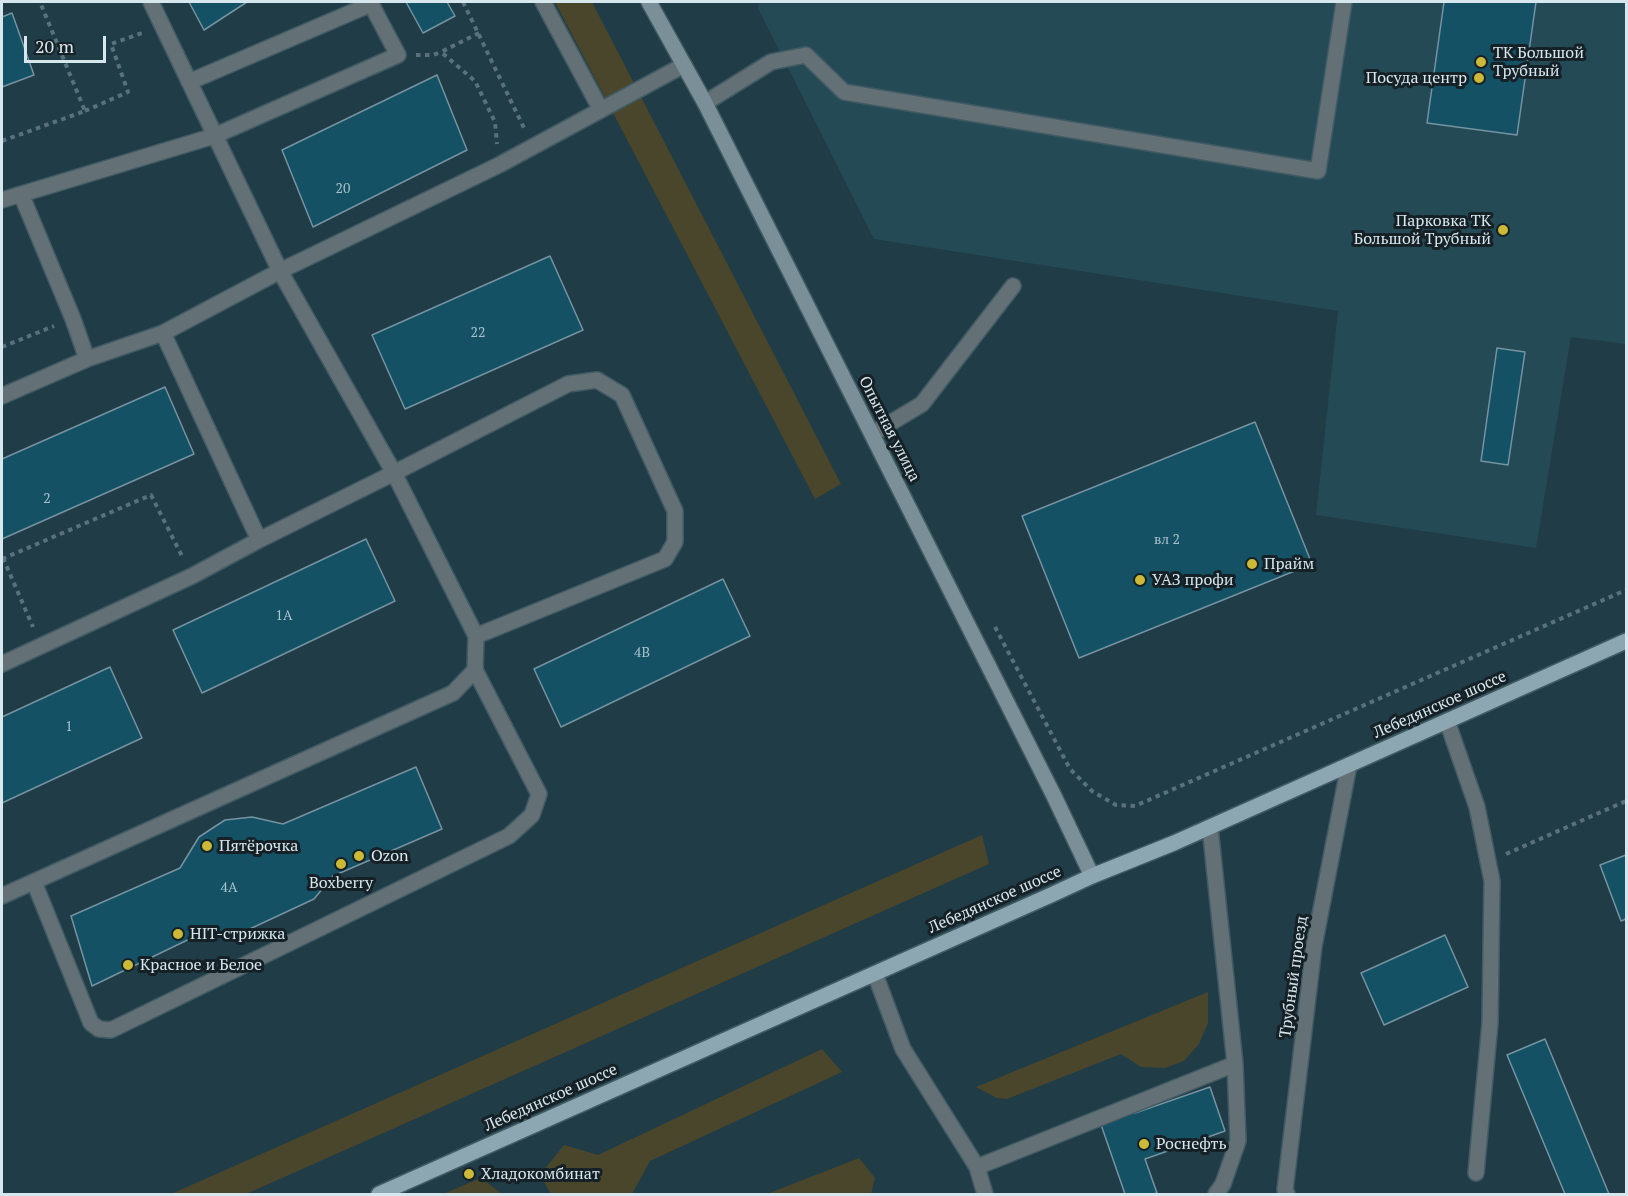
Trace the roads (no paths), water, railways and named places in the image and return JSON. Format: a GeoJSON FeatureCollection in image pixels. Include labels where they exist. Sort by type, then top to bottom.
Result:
{"type":"FeatureCollection","features":[{"type":"Feature","properties":{"kind":"main road","name":"Лебедянское шоссе"},"geometry":{"type":"LineString","coordinates":[[379,1194],[1626,641]]}},
{"type":"Feature","properties":{"kind":"street"},"geometry":{"type":"LineString","coordinates":[[34,882],[91,1023],[99,1029],[111,1030],[508,836],[532,815],[538,794],[475,670],[476,636],[394,473],[280,271],[151,2]]}},
{"type":"Feature","properties":{"kind":"street"},"geometry":{"type":"LineString","coordinates":[[543,2],[601,110]]}},
{"type":"Feature","properties":{"kind":"street","name":"Опытная улица"},"geometry":{"type":"LineString","coordinates":[[649,2],[705,103],[1054,796],[1092,876]]}},
{"type":"Feature","properties":{"kind":"street"},"geometry":{"type":"LineString","coordinates":[[705,103],[771,62],[806,55],[844,92],[1318,171],[1344,2]]}},
{"type":"Feature","properties":{"kind":"street"},"geometry":{"type":"LineString","coordinates":[[2,200],[214,135],[398,55],[372,4],[189,82]]}},
{"type":"Feature","properties":{"kind":"street"},"geometry":{"type":"LineString","coordinates":[[2,396],[87,359],[163,333],[280,271],[499,165],[684,65]]}},
{"type":"Feature","properties":{"kind":"street"},"geometry":{"type":"LineString","coordinates":[[21,194],[73,319],[87,359]]}},
{"type":"Feature","properties":{"kind":"street"},"geometry":{"type":"LineString","coordinates":[[872,434],[922,404],[1012,286]]}},
{"type":"Feature","properties":{"kind":"street"},"geometry":{"type":"LineString","coordinates":[[163,333],[259,540]]}},
{"type":"Feature","properties":{"kind":"street"},"geometry":{"type":"LineString","coordinates":[[2,664],[192,576],[568,384],[597,380],[622,395],[675,511],[675,542],[665,559],[476,636]]}},
{"type":"Feature","properties":{"kind":"street"},"geometry":{"type":"LineString","coordinates":[[2,896],[453,693],[475,670]]}},
{"type":"Feature","properties":{"kind":"street"},"geometry":{"type":"LineString","coordinates":[[1447,721],[1477,807],[1492,881],[1490,1023],[1476,1173]]}},
{"type":"Feature","properties":{"kind":"street","name":"Трубный проезд"},"geometry":{"type":"LineString","coordinates":[[1287,1194],[1285,1190],[1314,946],[1349,765]]}},
{"type":"Feature","properties":{"kind":"street"},"geometry":{"type":"LineString","coordinates":[[1210,827],[1235,1064],[1238,1141],[1223,1184],[1216,1194]]}},
{"type":"Feature","properties":{"kind":"street"},"geometry":{"type":"LineString","coordinates":[[875,974],[903,1049],[977,1167],[985,1194]]}},
{"type":"Feature","properties":{"kind":"street"},"geometry":{"type":"LineString","coordinates":[[977,1167],[1235,1064]]}},
{"type":"Feature","properties":{"kind":"place","name":"ТК Большой Трубный"},"geometry":{"type":"Point","coordinates":[1481,62]}},
{"type":"Feature","properties":{"kind":"place","name":"Посуда центр"},"geometry":{"type":"Point","coordinates":[1479,78]}},
{"type":"Feature","properties":{"kind":"place","name":"Парковка ТК Большой Трубный"},"geometry":{"type":"Point","coordinates":[1503,230]}},
{"type":"Feature","properties":{"kind":"place","name":"Прайм"},"geometry":{"type":"Point","coordinates":[1252,564]}},
{"type":"Feature","properties":{"kind":"place","name":"УАЗ профи"},"geometry":{"type":"Point","coordinates":[1140,580]}},
{"type":"Feature","properties":{"kind":"place","name":"Пятёрочка"},"geometry":{"type":"Point","coordinates":[207,846]}},
{"type":"Feature","properties":{"kind":"place","name":"Ozon"},"geometry":{"type":"Point","coordinates":[359,856]}},
{"type":"Feature","properties":{"kind":"place","name":"Boxberry"},"geometry":{"type":"Point","coordinates":[341,864]}},
{"type":"Feature","properties":{"kind":"place","name":"HIT-стрижка"},"geometry":{"type":"Point","coordinates":[178,934]}},
{"type":"Feature","properties":{"kind":"place","name":"Красное и Белое"},"geometry":{"type":"Point","coordinates":[128,965]}},
{"type":"Feature","properties":{"kind":"place","name":"Роснефть"},"geometry":{"type":"Point","coordinates":[1144,1144]}},
{"type":"Feature","properties":{"kind":"place","name":"Хладокомбинат"},"geometry":{"type":"Point","coordinates":[469,1174]}}]}
